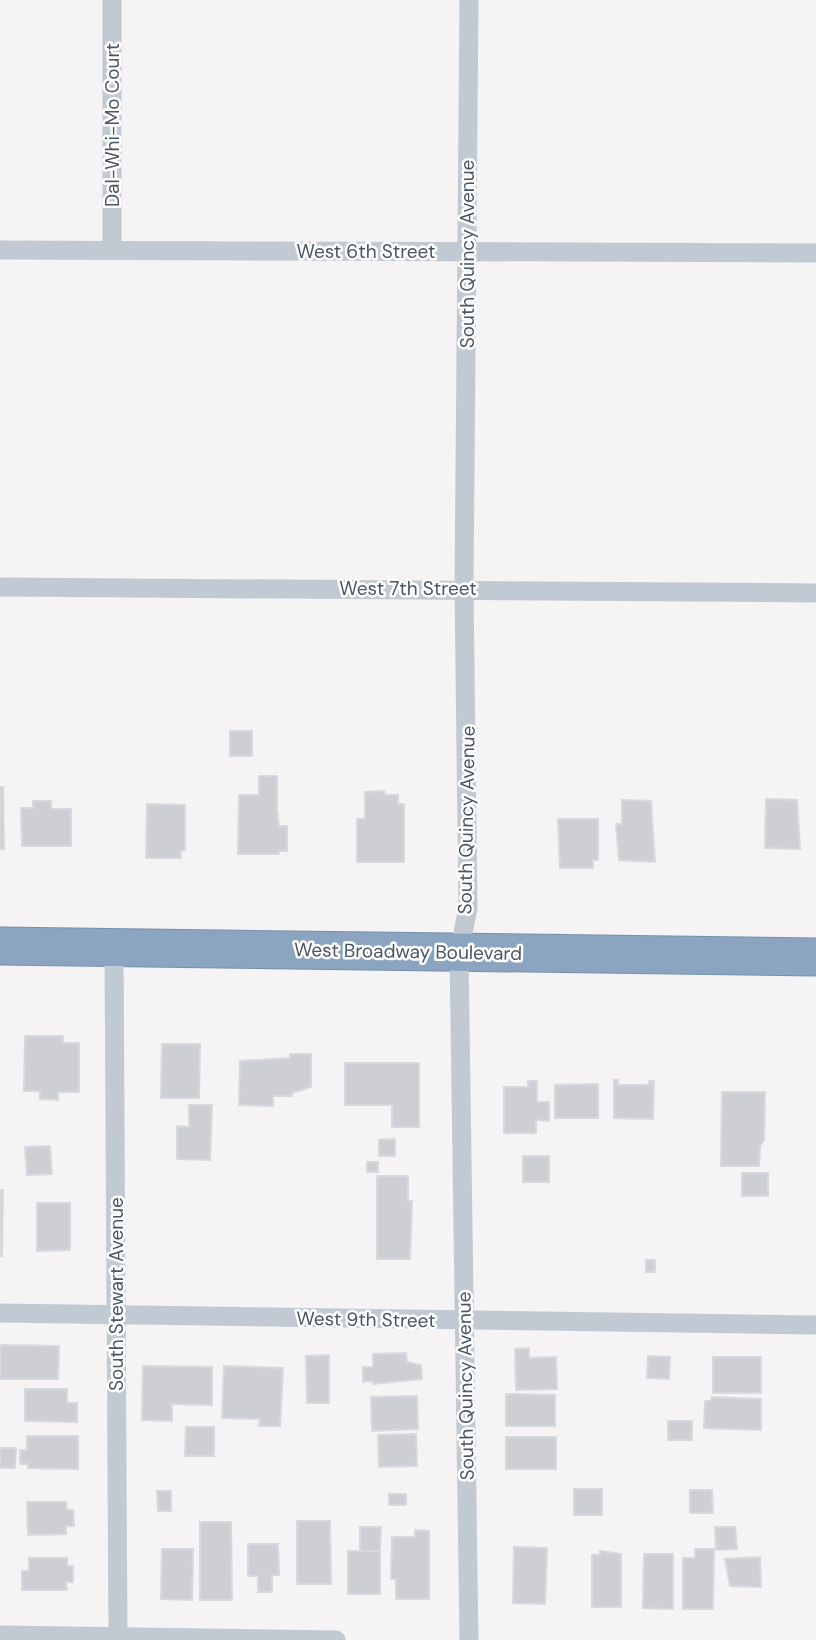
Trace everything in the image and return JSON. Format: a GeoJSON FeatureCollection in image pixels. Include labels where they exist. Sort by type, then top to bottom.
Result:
{"type":"FeatureCollection","features":[{"type":"Feature","properties":{"kind":"highway","name":"West Broadway Boulevard"},"geometry":{"type":"LineString","coordinates":[[0,946],[816,957]]}},
{"type":"Feature","properties":{"kind":"street","name":"Dal-Whi-Mo Court"},"geometry":{"type":"LineString","coordinates":[[112,0],[112,250]]}},
{"type":"Feature","properties":{"kind":"street","name":"South Quincy Avenue"},"geometry":{"type":"LineString","coordinates":[[468,1640],[459,952],[468,908],[464,588],[469,0]]}},
{"type":"Feature","properties":{"kind":"street","name":"West 6th Street"},"geometry":{"type":"LineString","coordinates":[[0,250],[816,253]]}},
{"type":"Feature","properties":{"kind":"street","name":"West 7th Street"},"geometry":{"type":"LineString","coordinates":[[0,587],[464,588],[816,593]]}},
{"type":"Feature","properties":{"kind":"street","name":"South Stewart Avenue"},"geometry":{"type":"LineString","coordinates":[[114,947],[118,1638]]}},
{"type":"Feature","properties":{"kind":"street","name":"West 9th Street"},"geometry":{"type":"LineString","coordinates":[[0,1313],[816,1325]]}},
{"type":"Feature","properties":{"kind":"street"},"geometry":{"type":"LineString","coordinates":[[0,1635],[336,1640]]}},
{"type":"Feature","properties":{"kind":"building"},"geometry":{"type":"Polygon","coordinates":[[[230,731],[252,731],[252,756],[230,756],[230,731]]]}},
{"type":"Feature","properties":{"kind":"building"},"geometry":{"type":"Polygon","coordinates":[[[259,776],[277,776],[279,826],[287,826],[287,851],[279,851],[279,854],[238,854],[239,795],[259,795],[259,776]]]}},
{"type":"Feature","properties":{"kind":"building"},"geometry":{"type":"Polygon","coordinates":[[[0,787],[3,787],[4,849],[0,849],[0,787]]]}},
{"type":"Feature","properties":{"kind":"building"},"geometry":{"type":"Polygon","coordinates":[[[384,791],[385,795],[398,795],[398,804],[404,804],[404,862],[357,862],[357,819],[365,819],[365,792],[384,791]]]}},
{"type":"Feature","properties":{"kind":"building"},"geometry":{"type":"Polygon","coordinates":[[[766,799],[797,800],[800,849],[765,848],[766,799]]]}},
{"type":"Feature","properties":{"kind":"building"},"geometry":{"type":"Polygon","coordinates":[[[622,800],[651,801],[655,862],[619,860],[616,824],[622,824],[622,800]]]}},
{"type":"Feature","properties":{"kind":"building"},"geometry":{"type":"Polygon","coordinates":[[[33,801],[51,801],[51,809],[71,809],[71,846],[22,846],[21,808],[33,808],[33,801]]]}},
{"type":"Feature","properties":{"kind":"building"},"geometry":{"type":"Polygon","coordinates":[[[147,804],[185,805],[185,850],[181,851],[181,858],[146,858],[147,804]]]}},
{"type":"Feature","properties":{"kind":"building"},"geometry":{"type":"Polygon","coordinates":[[[558,819],[598,819],[598,860],[593,860],[593,868],[560,868],[558,819]]]}},
{"type":"Feature","properties":{"kind":"building"},"geometry":{"type":"Polygon","coordinates":[[[25,1036],[63,1036],[63,1043],[79,1043],[79,1092],[58,1092],[58,1100],[40,1099],[40,1091],[24,1091],[25,1036]]]}},
{"type":"Feature","properties":{"kind":"building"},"geometry":{"type":"Polygon","coordinates":[[[162,1044],[200,1044],[199,1098],[161,1098],[162,1044]]]}},
{"type":"Feature","properties":{"kind":"building"},"geometry":{"type":"Polygon","coordinates":[[[290,1054],[311,1054],[311,1087],[292,1093],[292,1096],[273,1096],[273,1106],[239,1105],[240,1061],[290,1058],[290,1054]]]}},
{"type":"Feature","properties":{"kind":"building"},"geometry":{"type":"Polygon","coordinates":[[[345,1063],[419,1063],[419,1127],[392,1127],[392,1105],[345,1105],[345,1063]]]}},
{"type":"Feature","properties":{"kind":"building"},"geometry":{"type":"Polygon","coordinates":[[[614,1080],[618,1080],[618,1085],[648,1085],[649,1081],[654,1081],[653,1119],[614,1118],[614,1080]]]}},
{"type":"Feature","properties":{"kind":"building"},"geometry":{"type":"Polygon","coordinates":[[[528,1081],[537,1081],[537,1102],[549,1102],[549,1121],[536,1120],[536,1133],[504,1133],[504,1087],[528,1087],[528,1081]]]}},
{"type":"Feature","properties":{"kind":"building"},"geometry":{"type":"Polygon","coordinates":[[[598,1084],[598,1118],[555,1118],[555,1085],[598,1084]]]}},
{"type":"Feature","properties":{"kind":"building"},"geometry":{"type":"Polygon","coordinates":[[[722,1092],[765,1092],[764,1140],[760,1146],[759,1166],[721,1166],[722,1092]]]}},
{"type":"Feature","properties":{"kind":"building"},"geometry":{"type":"Polygon","coordinates":[[[189,1105],[212,1105],[210,1160],[177,1159],[177,1126],[189,1127],[189,1105]]]}},
{"type":"Feature","properties":{"kind":"building"},"geometry":{"type":"Polygon","coordinates":[[[395,1139],[395,1156],[379,1156],[379,1140],[395,1139]]]}},
{"type":"Feature","properties":{"kind":"building"},"geometry":{"type":"Polygon","coordinates":[[[50,1146],[52,1174],[27,1175],[25,1147],[50,1146]]]}},
{"type":"Feature","properties":{"kind":"building"},"geometry":{"type":"Polygon","coordinates":[[[523,1156],[549,1156],[549,1182],[523,1182],[523,1156]]]}},
{"type":"Feature","properties":{"kind":"building"},"geometry":{"type":"Polygon","coordinates":[[[367,1162],[378,1162],[378,1172],[367,1172],[367,1162]]]}},
{"type":"Feature","properties":{"kind":"building"},"geometry":{"type":"Polygon","coordinates":[[[742,1173],[768,1173],[768,1196],[742,1196],[742,1173]]]}},
{"type":"Feature","properties":{"kind":"building"},"geometry":{"type":"Polygon","coordinates":[[[377,1176],[408,1176],[408,1201],[412,1201],[410,1259],[377,1259],[377,1176]]]}},
{"type":"Feature","properties":{"kind":"building"},"geometry":{"type":"Polygon","coordinates":[[[0,1190],[3,1190],[2,1256],[0,1256],[0,1190]]]}},
{"type":"Feature","properties":{"kind":"building"},"geometry":{"type":"Polygon","coordinates":[[[37,1203],[70,1203],[70,1250],[37,1251],[37,1203]]]}},
{"type":"Feature","properties":{"kind":"building"},"geometry":{"type":"Polygon","coordinates":[[[646,1260],[655,1260],[655,1272],[646,1272],[646,1260]]]}},
{"type":"Feature","properties":{"kind":"building"},"geometry":{"type":"Polygon","coordinates":[[[0,1345],[59,1346],[58,1379],[0,1379],[0,1345]]]}},
{"type":"Feature","properties":{"kind":"building"},"geometry":{"type":"Polygon","coordinates":[[[529,1348],[529,1358],[556,1357],[557,1389],[516,1390],[515,1349],[529,1348]]]}},
{"type":"Feature","properties":{"kind":"building"},"geometry":{"type":"Polygon","coordinates":[[[406,1353],[407,1362],[421,1365],[422,1379],[373,1384],[373,1381],[363,1382],[363,1367],[373,1367],[373,1354],[406,1353]]]}},
{"type":"Feature","properties":{"kind":"building"},"geometry":{"type":"Polygon","coordinates":[[[329,1355],[329,1403],[307,1403],[306,1356],[329,1355]]]}},
{"type":"Feature","properties":{"kind":"building"},"geometry":{"type":"Polygon","coordinates":[[[648,1356],[670,1357],[669,1379],[647,1378],[648,1356]]]}},
{"type":"Feature","properties":{"kind":"building"},"geometry":{"type":"Polygon","coordinates":[[[713,1357],[761,1357],[761,1393],[713,1393],[713,1357]]]}},
{"type":"Feature","properties":{"kind":"building"},"geometry":{"type":"Polygon","coordinates":[[[143,1366],[212,1367],[212,1405],[172,1404],[172,1421],[142,1420],[143,1366]]]}},
{"type":"Feature","properties":{"kind":"building"},"geometry":{"type":"Polygon","coordinates":[[[224,1366],[283,1368],[280,1426],[259,1426],[260,1419],[222,1418],[224,1366]]]}},
{"type":"Feature","properties":{"kind":"building"},"geometry":{"type":"Polygon","coordinates":[[[25,1389],[67,1389],[67,1403],[77,1403],[77,1422],[25,1421],[25,1389]]]}},
{"type":"Feature","properties":{"kind":"building"},"geometry":{"type":"Polygon","coordinates":[[[506,1394],[555,1395],[555,1426],[506,1426],[506,1394]]]}},
{"type":"Feature","properties":{"kind":"building"},"geometry":{"type":"Polygon","coordinates":[[[417,1396],[418,1429],[372,1431],[371,1397],[417,1396]]]}},
{"type":"Feature","properties":{"kind":"building"},"geometry":{"type":"Polygon","coordinates":[[[712,1397],[761,1399],[761,1430],[704,1428],[705,1401],[711,1401],[712,1397]]]}},
{"type":"Feature","properties":{"kind":"building"},"geometry":{"type":"Polygon","coordinates":[[[668,1421],[692,1421],[692,1440],[668,1440],[668,1421]]]}},
{"type":"Feature","properties":{"kind":"building"},"geometry":{"type":"Polygon","coordinates":[[[186,1427],[214,1427],[214,1456],[185,1456],[186,1427]]]}},
{"type":"Feature","properties":{"kind":"building"},"geometry":{"type":"Polygon","coordinates":[[[416,1434],[417,1466],[379,1467],[378,1435],[416,1434]]]}},
{"type":"Feature","properties":{"kind":"building"},"geometry":{"type":"Polygon","coordinates":[[[27,1436],[78,1436],[78,1469],[28,1468],[28,1464],[20,1464],[20,1450],[27,1450],[27,1436]]]}},
{"type":"Feature","properties":{"kind":"building"},"geometry":{"type":"Polygon","coordinates":[[[506,1437],[556,1437],[556,1469],[506,1469],[506,1437]]]}},
{"type":"Feature","properties":{"kind":"building"},"geometry":{"type":"Polygon","coordinates":[[[0,1448],[16,1448],[15,1468],[0,1468],[0,1448]]]}},
{"type":"Feature","properties":{"kind":"building"},"geometry":{"type":"Polygon","coordinates":[[[574,1489],[602,1489],[602,1515],[574,1515],[574,1489]]]}},
{"type":"Feature","properties":{"kind":"building"},"geometry":{"type":"Polygon","coordinates":[[[690,1490],[712,1490],[713,1513],[690,1513],[690,1490]]]}},
{"type":"Feature","properties":{"kind":"building"},"geometry":{"type":"Polygon","coordinates":[[[157,1491],[171,1491],[171,1511],[158,1511],[157,1491]]]}},
{"type":"Feature","properties":{"kind":"building"},"geometry":{"type":"Polygon","coordinates":[[[389,1494],[406,1494],[406,1505],[389,1505],[389,1494]]]}},
{"type":"Feature","properties":{"kind":"building"},"geometry":{"type":"Polygon","coordinates":[[[27,1502],[66,1502],[67,1510],[73,1510],[74,1526],[66,1526],[66,1534],[28,1535],[27,1502]]]}},
{"type":"Feature","properties":{"kind":"building"},"geometry":{"type":"Polygon","coordinates":[[[297,1521],[330,1521],[331,1584],[297,1584],[297,1521]]]}},
{"type":"Feature","properties":{"kind":"building"},"geometry":{"type":"Polygon","coordinates":[[[200,1522],[231,1522],[232,1600],[200,1600],[200,1522]]]}},
{"type":"Feature","properties":{"kind":"building"},"geometry":{"type":"Polygon","coordinates":[[[360,1527],[381,1527],[380,1551],[360,1551],[360,1527]]]}},
{"type":"Feature","properties":{"kind":"building"},"geometry":{"type":"Polygon","coordinates":[[[715,1527],[735,1527],[737,1549],[716,1550],[715,1527]]]}},
{"type":"Feature","properties":{"kind":"building"},"geometry":{"type":"Polygon","coordinates":[[[415,1530],[429,1531],[429,1599],[396,1599],[396,1579],[391,1579],[392,1537],[415,1537],[415,1530]]]}},
{"type":"Feature","properties":{"kind":"building"},"geometry":{"type":"Polygon","coordinates":[[[248,1544],[278,1544],[279,1575],[272,1575],[272,1592],[258,1592],[258,1576],[248,1576],[248,1544]]]}},
{"type":"Feature","properties":{"kind":"building"},"geometry":{"type":"Polygon","coordinates":[[[514,1547],[547,1548],[545,1604],[513,1603],[514,1547]]]}},
{"type":"Feature","properties":{"kind":"building"},"geometry":{"type":"Polygon","coordinates":[[[162,1549],[193,1549],[192,1600],[161,1599],[162,1549]]]}},
{"type":"Feature","properties":{"kind":"building"},"geometry":{"type":"Polygon","coordinates":[[[695,1549],[714,1549],[713,1609],[683,1609],[683,1558],[695,1558],[695,1549]]]}},
{"type":"Feature","properties":{"kind":"building"},"geometry":{"type":"Polygon","coordinates":[[[348,1551],[380,1551],[380,1594],[348,1594],[348,1551]]]}},
{"type":"Feature","properties":{"kind":"building"},"geometry":{"type":"Polygon","coordinates":[[[600,1551],[621,1554],[621,1607],[592,1607],[592,1555],[600,1555],[600,1551]]]}},
{"type":"Feature","properties":{"kind":"building"},"geometry":{"type":"Polygon","coordinates":[[[644,1554],[673,1554],[673,1609],[643,1608],[644,1554]]]}},
{"type":"Feature","properties":{"kind":"building"},"geometry":{"type":"Polygon","coordinates":[[[760,1557],[761,1587],[730,1586],[725,1559],[760,1557]]]}},
{"type":"Feature","properties":{"kind":"building"},"geometry":{"type":"Polygon","coordinates":[[[29,1558],[67,1558],[67,1566],[73,1566],[73,1582],[66,1582],[67,1590],[22,1590],[22,1571],[29,1571],[29,1558]]]}}]}
